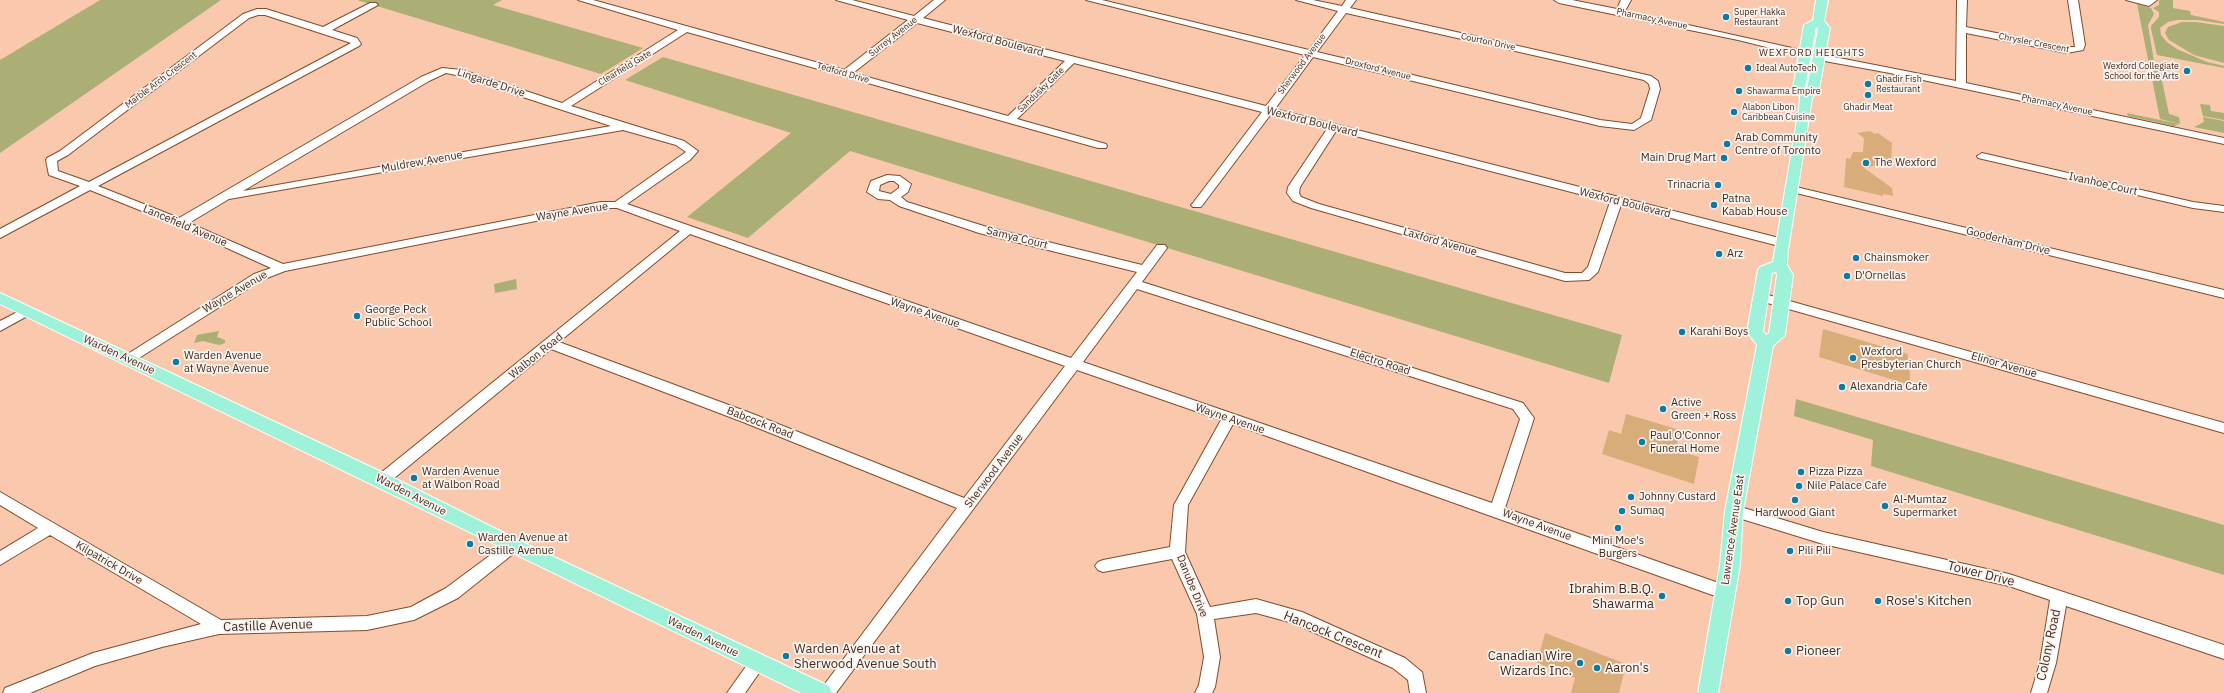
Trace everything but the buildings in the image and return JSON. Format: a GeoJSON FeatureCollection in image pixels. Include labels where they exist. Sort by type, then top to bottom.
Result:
{"type":"FeatureCollection","features":[{"type":"Feature","properties":{"kind":"main road","name":"Lawrence Avenue East"},"geometry":{"type":"LineString","coordinates":[[1818,22],[1822,0]]}},
{"type":"Feature","properties":{"kind":"main road","name":"Lawrence Avenue East"},"geometry":{"type":"LineString","coordinates":[[1806,97],[1799,88],[1810,25],[1818,22]]}},
{"type":"Feature","properties":{"kind":"main road","name":"Lawrence Avenue East"},"geometry":{"type":"LineString","coordinates":[[1708,693],[1724,592],[1730,565],[1734,511],[1765,344],[1776,336],[1785,275],[1780,265],[1782,243],[1806,97],[1813,90],[1824,28],[1818,22]]}},
{"type":"Feature","properties":{"kind":"main road"},"geometry":{"type":"LineString","coordinates":[[1765,344],[1755,332],[1765,270],[1780,265]]}},
{"type":"Feature","properties":{"kind":"main road","name":"Warden Avenue"},"geometry":{"type":"LineString","coordinates":[[0,298],[382,480],[513,546],[822,693]]}},
{"type":"Feature","properties":{"kind":"street","name":"Tedford Drive"},"geometry":{"type":"LineString","coordinates":[[583,0],[1102,146]]}},
{"type":"Feature","properties":{"kind":"street","name":"Wexford Boulevard"},"geometry":{"type":"LineString","coordinates":[[841,0],[1782,243]]}},
{"type":"Feature","properties":{"kind":"street","name":"Surrey Avenue"},"geometry":{"type":"LineString","coordinates":[[846,74],[940,0]]}},
{"type":"Feature","properties":{"kind":"street","name":"Droxford Avenue"},"geometry":{"type":"LineString","coordinates":[[1091,0],[1600,123],[1634,127],[1646,120],[1651,102]]}},
{"type":"Feature","properties":{"kind":"street","name":"Courton Drive"},"geometry":{"type":"LineString","coordinates":[[1301,0],[1647,78],[1654,84],[1651,102]]}},
{"type":"Feature","properties":{"kind":"street","name":"Sherwood Avenue"},"geometry":{"type":"LineString","coordinates":[[1197,205],[1351,0]]}},
{"type":"Feature","properties":{"kind":"street","name":"Pharmacy Avenue"},"geometry":{"type":"LineString","coordinates":[[1559,0],[1746,39],[1760,44],[1805,52],[2224,141]]}},
{"type":"Feature","properties":{"kind":"street"},"geometry":{"type":"LineString","coordinates":[[1620,12],[1626,0]]}},
{"type":"Feature","properties":{"kind":"street"},"geometry":{"type":"LineString","coordinates":[[1961,85],[1962,0]]}},
{"type":"Feature","properties":{"kind":"street","name":"Chrysler Crescent"},"geometry":{"type":"LineString","coordinates":[[1962,30],[2067,50],[2076,50],[2080,48],[2080,45],[2073,0]]}},
{"type":"Feature","properties":{"kind":"street"},"geometry":{"type":"LineString","coordinates":[[2131,0],[2151,1]]}},
{"type":"Feature","properties":{"kind":"street"},"geometry":{"type":"LineString","coordinates":[[324,30],[373,5]]}},
{"type":"Feature","properties":{"kind":"street","name":"Marble Arch Crescent"},"geometry":{"type":"LineString","coordinates":[[0,234],[356,44],[354,40],[266,12],[257,12],[246,16],[64,153],[51,160],[53,173],[89,186]]}},
{"type":"Feature","properties":{"kind":"street","name":"Clearfield Gate"},"geometry":{"type":"LineString","coordinates":[[564,106],[685,29]]}},
{"type":"Feature","properties":{"kind":"street","name":"Sandusky Gate"},"geometry":{"type":"LineString","coordinates":[[1010,120],[1072,60]]}},
{"type":"Feature","properties":{"kind":"street","name":"Lingarde Drive"},"geometry":{"type":"LineString","coordinates":[[180,223],[425,79],[445,70],[458,72],[622,126],[680,143],[693,150],[686,158],[618,205]]}},
{"type":"Feature","properties":{"kind":"street","name":"Muldrew Avenue"},"geometry":{"type":"LineString","coordinates":[[222,198],[622,126]]}},
{"type":"Feature","properties":{"kind":"street","name":"Laxford Avenue"},"geometry":{"type":"LineString","coordinates":[[1333,127],[1294,187],[1293,193],[1297,200],[1565,277],[1585,278],[1594,269],[1616,201]]}},
{"type":"Feature","properties":{"kind":"street","name":"Ivanhoe Court"},"geometry":{"type":"LineString","coordinates":[[1982,156],[2193,205],[2224,209]]}},
{"type":"Feature","properties":{"kind":"street","name":"Lancefield Avenue"},"geometry":{"type":"LineString","coordinates":[[89,186],[180,223],[282,268]]}},
{"type":"Feature","properties":{"kind":"street","name":"Gooderham Drive"},"geometry":{"type":"LineString","coordinates":[[1792,189],[2224,294]]}},
{"type":"Feature","properties":{"kind":"street","name":"Samya Court"},"geometry":{"type":"LineString","coordinates":[[893,197],[904,204],[983,230],[1145,270]]}},
{"type":"Feature","properties":{"kind":"street","name":"Wayne Avenue"},"geometry":{"type":"LineString","coordinates":[[128,360],[258,277],[282,268],[601,205],[618,205],[1229,419],[1497,511],[1724,592]]}},
{"type":"Feature","properties":{"kind":"street","name":"Walbon Road"},"geometry":{"type":"LineString","coordinates":[[382,480],[688,230]]}},
{"type":"Feature","properties":{"kind":"street","name":"Sherwood Avenue"},"geometry":{"type":"LineString","coordinates":[[826,693],[1161,248]]}},
{"type":"Feature","properties":{"kind":"street","name":"Electro Road"},"geometry":{"type":"LineString","coordinates":[[1135,284],[1518,406],[1527,418],[1497,511]]}},
{"type":"Feature","properties":{"kind":"street","name":"Elinor Avenue"},"geometry":{"type":"LineString","coordinates":[[1761,297],[2224,428]]}},
{"type":"Feature","properties":{"kind":"street"},"geometry":{"type":"LineString","coordinates":[[0,327],[27,311]]}},
{"type":"Feature","properties":{"kind":"street","name":"Babcock Road"},"geometry":{"type":"LineString","coordinates":[[550,344],[748,418],[968,506]]}},
{"type":"Feature","properties":{"kind":"street","name":"Danube Drive"},"geometry":{"type":"LineString","coordinates":[[1204,693],[1207,687],[1212,657],[1205,614],[1178,552],[1181,505],[1229,419]]}},
{"type":"Feature","properties":{"kind":"street","name":"Kilpatrick Drive"},"geometry":{"type":"LineString","coordinates":[[0,498],[219,627]]}},
{"type":"Feature","properties":{"kind":"street","name":"Tower Drive"},"geometry":{"type":"LineString","coordinates":[[1734,511],[1823,538],[2009,580],[2224,652]]}},
{"type":"Feature","properties":{"kind":"street"},"geometry":{"type":"LineString","coordinates":[[0,559],[49,528]]}},
{"type":"Feature","properties":{"kind":"street","name":"Castille Avenue"},"geometry":{"type":"LineString","coordinates":[[11,693],[93,660],[162,640],[219,627],[367,623],[414,613],[452,593],[513,546]]}},
{"type":"Feature","properties":{"kind":"street"},"geometry":{"type":"LineString","coordinates":[[1103,566],[1178,552]]}},
{"type":"Feature","properties":{"kind":"street","name":"Colony Road"},"geometry":{"type":"LineString","coordinates":[[2039,693],[2048,663],[2059,597]]}},
{"type":"Feature","properties":{"kind":"street","name":"Hancock Crescent"},"geometry":{"type":"LineString","coordinates":[[1205,614],[1256,606],[1296,617],[1400,663],[1416,677],[1418,693]]}},
{"type":"Feature","properties":{"kind":"street"},"geometry":{"type":"LineString","coordinates":[[735,693],[758,663]]}},
{"type":"Feature","properties":{"kind":"green space"},"geometry":{"type":"Polygon","coordinates":[[[100,0],[221,0],[0,153],[0,60],[100,0]]]}},
{"type":"Feature","properties":{"kind":"green space"},"geometry":{"type":"Polygon","coordinates":[[[357,0],[502,0],[493,5],[643,48],[601,74],[357,0]]]}},
{"type":"Feature","properties":{"kind":"green space"},"geometry":{"type":"Polygon","coordinates":[[[2159,0],[2173,0],[2173,8],[2190,11],[2191,15],[2224,22],[2224,24],[2198,20],[2177,20],[2168,22],[2160,28],[2161,35],[2167,42],[2177,49],[2207,62],[2224,66],[2224,68],[2157,55],[2151,26],[2159,17],[2159,12],[2153,8],[2159,5],[2159,0]]]}},
{"type":"Feature","properties":{"kind":"green space"},"geometry":{"type":"Polygon","coordinates":[[[2137,4],[2151,8],[2154,14],[2148,25],[2155,67],[2161,76],[2169,114],[2179,117],[2180,124],[2160,119],[2137,4]]]}},
{"type":"Feature","properties":{"kind":"green space"},"geometry":{"type":"Polygon","coordinates":[[[2182,22],[2196,22],[2224,26],[2224,63],[2194,55],[2169,40],[2165,33],[2168,27],[2182,22]]]}},
{"type":"Feature","properties":{"kind":"green space"},"geometry":{"type":"Polygon","coordinates":[[[663,57],[1622,335],[1609,383],[850,151],[748,238],[687,217],[791,133],[625,80],[663,57]]]}},
{"type":"Feature","properties":{"kind":"green space"},"geometry":{"type":"Polygon","coordinates":[[[2200,104],[2210,105],[2211,111],[2224,113],[2224,120],[2203,116],[2200,104]]]}},
{"type":"Feature","properties":{"kind":"green space"},"geometry":{"type":"Polygon","coordinates":[[[2127,113],[2179,124],[2174,126],[2128,116],[2127,113]]]}},
{"type":"Feature","properties":{"kind":"green space"},"geometry":{"type":"Polygon","coordinates":[[[2203,117],[2224,121],[2224,133],[2194,127],[2204,122],[2203,117]]]}},
{"type":"Feature","properties":{"kind":"green space"},"geometry":{"type":"Polygon","coordinates":[[[516,279],[517,289],[495,293],[494,284],[516,279]]]}},
{"type":"Feature","properties":{"kind":"green space"},"geometry":{"type":"Polygon","coordinates":[[[219,331],[217,337],[225,340],[225,343],[219,345],[203,341],[194,343],[197,335],[219,331]]]}},
{"type":"Feature","properties":{"kind":"green space"},"geometry":{"type":"Polygon","coordinates":[[[1796,399],[2224,525],[2224,575],[1871,466],[1873,440],[1794,416],[1796,399]]]}},
{"type":"Feature","properties":{"kind":"place","name":"Super Hakka Restaurant"},"geometry":{"type":"Point","coordinates":[1726,17]}},
{"type":"Feature","properties":{"kind":"place","name":"Ideal AutoTech"},"geometry":{"type":"Point","coordinates":[1748,68]}},
{"type":"Feature","properties":{"kind":"place","name":"Wexford Collegiate School for the Arts"},"geometry":{"type":"Point","coordinates":[2187,71]}},
{"type":"Feature","properties":{"kind":"place","name":"Ghadir Fish Restaurant"},"geometry":{"type":"Point","coordinates":[1868,84]}},
{"type":"Feature","properties":{"kind":"place","name":"Shawarma Empire"},"geometry":{"type":"Point","coordinates":[1739,91]}},
{"type":"Feature","properties":{"kind":"place","name":"Ghadir Meat"},"geometry":{"type":"Point","coordinates":[1868,95]}},
{"type":"Feature","properties":{"kind":"place","name":"Alabon Libon Caribbean Cuisine"},"geometry":{"type":"Point","coordinates":[1734,112]}},
{"type":"Feature","properties":{"kind":"place","name":"Arab Community Centre of Toronto"},"geometry":{"type":"Point","coordinates":[1727,144]}},
{"type":"Feature","properties":{"kind":"place","name":"Main Drug Mart"},"geometry":{"type":"Point","coordinates":[1724,158]}},
{"type":"Feature","properties":{"kind":"place","name":"The Wexford"},"geometry":{"type":"Point","coordinates":[1866,163]}},
{"type":"Feature","properties":{"kind":"place","name":"Trinacria"},"geometry":{"type":"Point","coordinates":[1718,185]}},
{"type":"Feature","properties":{"kind":"place","name":"Patna Kabab House"},"geometry":{"type":"Point","coordinates":[1714,205]}},
{"type":"Feature","properties":{"kind":"place","name":"Arz"},"geometry":{"type":"Point","coordinates":[1719,254]}},
{"type":"Feature","properties":{"kind":"place","name":"Chainsmoker"},"geometry":{"type":"Point","coordinates":[1856,258]}},
{"type":"Feature","properties":{"kind":"place","name":"D'Ornellas"},"geometry":{"type":"Point","coordinates":[1847,276]}},
{"type":"Feature","properties":{"kind":"place","name":"George Peck Public School"},"geometry":{"type":"Point","coordinates":[357,316]}},
{"type":"Feature","properties":{"kind":"place","name":"Karahi Boys"},"geometry":{"type":"Point","coordinates":[1682,332]}},
{"type":"Feature","properties":{"kind":"place","name":"Wexford Presbyterian Church"},"geometry":{"type":"Point","coordinates":[1853,358]}},
{"type":"Feature","properties":{"kind":"place","name":"Warden Avenue at Wayne Avenue"},"geometry":{"type":"Point","coordinates":[176,362]}},
{"type":"Feature","properties":{"kind":"place","name":"Alexandria Cafe"},"geometry":{"type":"Point","coordinates":[1842,387]}},
{"type":"Feature","properties":{"kind":"place","name":"Active Green + Ross"},"geometry":{"type":"Point","coordinates":[1663,409]}},
{"type":"Feature","properties":{"kind":"place","name":"Paul O'Connor Funeral Home"},"geometry":{"type":"Point","coordinates":[1642,442]}},
{"type":"Feature","properties":{"kind":"place","name":"Pizza Pizza"},"geometry":{"type":"Point","coordinates":[1801,472]}},
{"type":"Feature","properties":{"kind":"place","name":"Warden Avenue at Walbon Road"},"geometry":{"type":"Point","coordinates":[414,478]}},
{"type":"Feature","properties":{"kind":"place","name":"Nile Palace Cafe"},"geometry":{"type":"Point","coordinates":[1799,486]}},
{"type":"Feature","properties":{"kind":"place","name":"Johnny Custard"},"geometry":{"type":"Point","coordinates":[1631,497]}},
{"type":"Feature","properties":{"kind":"place","name":"Hardwood Giant"},"geometry":{"type":"Point","coordinates":[1795,500]}},
{"type":"Feature","properties":{"kind":"place","name":"Al-Mumtaz Supermarket"},"geometry":{"type":"Point","coordinates":[1885,506]}},
{"type":"Feature","properties":{"kind":"place","name":"Sumaq"},"geometry":{"type":"Point","coordinates":[1622,511]}},
{"type":"Feature","properties":{"kind":"place","name":"Mini Moe's Burgers"},"geometry":{"type":"Point","coordinates":[1618,528]}},
{"type":"Feature","properties":{"kind":"place","name":"Warden Avenue at Castille Avenue"},"geometry":{"type":"Point","coordinates":[470,544]}},
{"type":"Feature","properties":{"kind":"place","name":"Pili Pili"},"geometry":{"type":"Point","coordinates":[1790,551]}},
{"type":"Feature","properties":{"kind":"place","name":"Ibrahim B.B.Q. Shawarma"},"geometry":{"type":"Point","coordinates":[1662,596]}},
{"type":"Feature","properties":{"kind":"place","name":"Top Gun"},"geometry":{"type":"Point","coordinates":[1788,601]}},
{"type":"Feature","properties":{"kind":"place","name":"Rose's Kitchen"},"geometry":{"type":"Point","coordinates":[1878,601]}},
{"type":"Feature","properties":{"kind":"place","name":"Pioneer"},"geometry":{"type":"Point","coordinates":[1788,651]}},
{"type":"Feature","properties":{"kind":"place","name":"Warden Avenue at Sherwood Avenue South"},"geometry":{"type":"Point","coordinates":[786,656]}},
{"type":"Feature","properties":{"kind":"place","name":"Canadian Wire Wizards Inc."},"geometry":{"type":"Point","coordinates":[1580,663]}},
{"type":"Feature","properties":{"kind":"place","name":"Aaron's"},"geometry":{"type":"Point","coordinates":[1597,668]}},
{"type":"Feature","properties":{"kind":"district","name":"WEXFORD HEIGHTS"},"geometry":{"type":"Point","coordinates":[1812,53]}}]}
